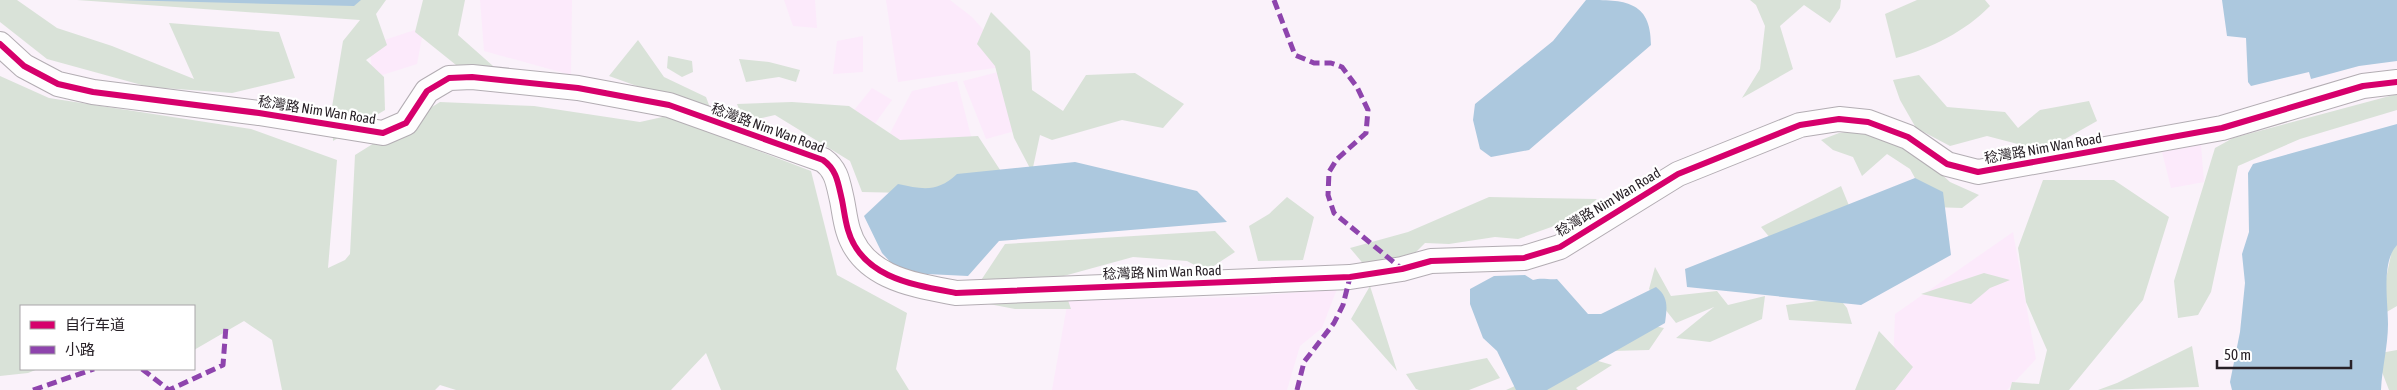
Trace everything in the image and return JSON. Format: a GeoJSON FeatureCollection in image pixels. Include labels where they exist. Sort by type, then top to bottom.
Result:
{"type":"FeatureCollection","features":[{"type":"Feature","properties":{"kind":"street","name":"稔灣路 Nim Wan Road"},"geometry":{"type":"LineString","coordinates":[[0,44],[24,66],[58,84],[93,92],[259,113],[383,133],[406,123],[427,91],[450,78],[472,77],[578,88],[669,105],[823,160],[832,167],[838,183],[848,231],[860,256],[887,276],[909,284],[956,292],[1350,277],[1402,269],[1431,261],[1524,258],[1560,247],[1678,174],[1800,125],[1839,118],[1868,122],[1908,137],[1947,164],[1978,172],[2222,128],[2363,86],[2397,82]]}},
{"type":"Feature","properties":{"kind":"shaded area"},"geometry":{"type":"Polygon","coordinates":[[[0,0],[17,0],[57,28],[112,46],[194,79],[169,23],[279,32],[295,78],[232,93],[149,87],[47,59],[0,22],[0,0]]]}},
{"type":"Feature","properties":{"kind":"shaded area"},"geometry":{"type":"Polygon","coordinates":[[[77,0],[386,0],[376,14],[387,45],[366,60],[384,77],[385,110],[333,141],[332,107],[343,41],[360,20],[77,0]]]}},
{"type":"Feature","properties":{"kind":"shaded area"},"geometry":{"type":"Polygon","coordinates":[[[423,0],[465,0],[458,35],[493,66],[456,65],[415,32],[423,0]]]}},
{"type":"Feature","properties":{"kind":"shaded area"},"geometry":{"type":"Polygon","coordinates":[[[480,0],[572,0],[571,75],[484,51],[480,0]]]}},
{"type":"Feature","properties":{"kind":"shaded area"},"geometry":{"type":"Polygon","coordinates":[[[784,0],[815,0],[817,28],[793,26],[784,0]]]}},
{"type":"Feature","properties":{"kind":"shaded area"},"geometry":{"type":"Polygon","coordinates":[[[886,0],[950,0],[972,17],[990,37],[1008,66],[898,82],[886,0]]]}},
{"type":"Feature","properties":{"kind":"shaded area"},"geometry":{"type":"Polygon","coordinates":[[[1750,0],[1841,0],[1840,8],[1830,23],[1804,5],[1780,26],[1793,69],[1742,98],[1760,69],[1765,26],[1756,5],[1750,0]]]}},
{"type":"Feature","properties":{"kind":"shaded area"},"geometry":{"type":"Polygon","coordinates":[[[1917,0],[1985,0],[1990,6],[1970,23],[1947,38],[1922,50],[1896,58],[1885,14],[1917,0]]]}},
{"type":"Feature","properties":{"kind":"shaded area"},"geometry":{"type":"Polygon","coordinates":[[[991,12],[1030,51],[1032,90],[1063,111],[1086,75],[1135,73],[1184,104],[1163,128],[1122,120],[1052,140],[1040,135],[1032,172],[1014,138],[995,66],[977,44],[991,12]]]}},
{"type":"Feature","properties":{"kind":"shaded area"},"geometry":{"type":"Polygon","coordinates":[[[424,27],[417,64],[373,78],[369,45],[424,27]]]}},
{"type":"Feature","properties":{"kind":"shaded area"},"geometry":{"type":"Polygon","coordinates":[[[863,36],[863,72],[833,74],[837,41],[863,36]]]}},
{"type":"Feature","properties":{"kind":"shaded area"},"geometry":{"type":"Polygon","coordinates":[[[638,40],[664,77],[706,97],[712,113],[609,76],[638,40]]]}},
{"type":"Feature","properties":{"kind":"shaded area"},"geometry":{"type":"Polygon","coordinates":[[[668,56],[692,61],[693,72],[682,77],[667,68],[668,56]]]}},
{"type":"Feature","properties":{"kind":"shaded area"},"geometry":{"type":"Polygon","coordinates":[[[739,59],[769,62],[800,70],[796,82],[779,77],[746,82],[739,59]]]}},
{"type":"Feature","properties":{"kind":"shaded area"},"geometry":{"type":"Polygon","coordinates":[[[1002,71],[1019,130],[986,139],[963,81],[1002,71]]]}},
{"type":"Feature","properties":{"kind":"shaded area"},"geometry":{"type":"Polygon","coordinates":[[[1919,75],[1947,107],[2005,112],[2018,128],[2040,110],[2089,101],[2097,121],[2044,151],[1987,136],[1950,146],[1916,128],[1900,100],[1893,80],[1919,75]]]}},
{"type":"Feature","properties":{"kind":"shaded area"},"geometry":{"type":"Polygon","coordinates":[[[0,76],[49,98],[251,129],[337,160],[328,268],[345,260],[350,254],[355,155],[440,102],[534,106],[640,122],[667,116],[733,123],[743,145],[811,171],[837,275],[907,313],[896,369],[909,390],[721,390],[706,353],[671,390],[456,390],[440,385],[435,390],[282,390],[272,340],[244,321],[195,349],[195,305],[20,305],[20,370],[36,370],[28,373],[0,376],[0,76]]]}},
{"type":"Feature","properties":{"kind":"shaded area"},"geometry":{"type":"Polygon","coordinates":[[[957,81],[974,148],[887,139],[912,91],[957,81]]]}},
{"type":"Feature","properties":{"kind":"shaded area"},"geometry":{"type":"Polygon","coordinates":[[[872,88],[892,100],[866,136],[846,120],[872,88]]]}},
{"type":"Feature","properties":{"kind":"shaded area"},"geometry":{"type":"Polygon","coordinates":[[[2397,94],[2397,110],[2300,139],[2238,166],[2211,292],[2198,315],[2178,318],[2174,281],[2215,148],[2233,138],[2397,94]]]}},
{"type":"Feature","properties":{"kind":"shaded area"},"geometry":{"type":"Polygon","coordinates":[[[792,102],[849,106],[900,140],[978,136],[1004,176],[952,194],[862,192],[850,161],[775,115],[744,122],[737,104],[792,102]]]}},
{"type":"Feature","properties":{"kind":"shaded area"},"geometry":{"type":"Polygon","coordinates":[[[1890,126],[1950,182],[1979,195],[1962,208],[1931,207],[1910,169],[1887,154],[1862,176],[1853,157],[1833,150],[1821,140],[1839,133],[1890,126]]]}},
{"type":"Feature","properties":{"kind":"shaded area"},"geometry":{"type":"Polygon","coordinates":[[[2201,145],[2204,182],[2171,188],[2162,152],[2201,145]]]}},
{"type":"Feature","properties":{"kind":"shaded area"},"geometry":{"type":"Polygon","coordinates":[[[2043,180],[2114,180],[2169,217],[2143,300],[2069,390],[2010,390],[2012,382],[2039,384],[2047,350],[2026,302],[2018,248],[2043,180]]]}},
{"type":"Feature","properties":{"kind":"shaded area"},"geometry":{"type":"Polygon","coordinates":[[[1841,186],[1850,208],[1771,239],[1761,227],[1841,186]]]}},
{"type":"Feature","properties":{"kind":"shaded area"},"geometry":{"type":"Polygon","coordinates":[[[1287,197],[1314,217],[1303,260],[1258,261],[1249,226],[1269,214],[1287,197]]]}},
{"type":"Feature","properties":{"kind":"shaded area"},"geometry":{"type":"Polygon","coordinates":[[[1489,197],[1597,199],[1571,220],[1518,239],[1495,237],[1449,244],[1425,243],[1416,252],[1366,267],[1350,248],[1408,232],[1489,197]]]}},
{"type":"Feature","properties":{"kind":"shaded area"},"geometry":{"type":"Polygon","coordinates":[[[2397,226],[2397,306],[2378,317],[2397,226]]]}},
{"type":"Feature","properties":{"kind":"shaded area"},"geometry":{"type":"Polygon","coordinates":[[[1215,231],[1235,252],[1206,271],[1187,261],[1133,257],[1060,277],[1071,309],[1015,309],[968,300],[1005,244],[1215,231]]]}},
{"type":"Feature","properties":{"kind":"shaded area"},"geometry":{"type":"Polygon","coordinates":[[[2013,232],[2036,359],[2007,390],[1892,390],[1895,314],[2013,232]]]}},
{"type":"Feature","properties":{"kind":"shaded area"},"geometry":{"type":"Polygon","coordinates":[[[1655,267],[1671,296],[1717,291],[1728,305],[1765,296],[1762,319],[1710,342],[1676,338],[1714,307],[1676,323],[1649,289],[1655,267]]]}},
{"type":"Feature","properties":{"kind":"shaded area"},"geometry":{"type":"Polygon","coordinates":[[[1984,273],[2010,280],[1990,288],[1971,304],[1921,294],[1984,273]]]}},
{"type":"Feature","properties":{"kind":"shaded area"},"geometry":{"type":"Polygon","coordinates":[[[1370,286],[1397,371],[1351,319],[1370,286]]]}},
{"type":"Feature","properties":{"kind":"shaded area"},"geometry":{"type":"Polygon","coordinates":[[[1337,289],[1322,328],[1300,346],[1287,390],[1052,390],[1068,300],[1242,297],[1337,289]]]}},
{"type":"Feature","properties":{"kind":"shaded area"},"geometry":{"type":"Polygon","coordinates":[[[1839,298],[1847,308],[1852,324],[1789,320],[1786,305],[1839,298]]]}},
{"type":"Feature","properties":{"kind":"shaded area"},"geometry":{"type":"Polygon","coordinates":[[[1617,318],[1664,328],[1649,350],[1611,351],[1617,318]]]}},
{"type":"Feature","properties":{"kind":"shaded area"},"geometry":{"type":"Polygon","coordinates":[[[1879,331],[1913,367],[1895,390],[1855,390],[1879,331]]]}},
{"type":"Feature","properties":{"kind":"shaded area"},"geometry":{"type":"Polygon","coordinates":[[[2192,346],[2199,387],[2098,390],[2117,383],[2192,346]]]}},
{"type":"Feature","properties":{"kind":"shaded area"},"geometry":{"type":"Polygon","coordinates":[[[2397,350],[2397,390],[2389,390],[2375,354],[2397,350]]]}},
{"type":"Feature","properties":{"kind":"shaded area"},"geometry":{"type":"Polygon","coordinates":[[[1581,356],[1612,365],[1576,388],[1578,390],[1506,390],[1581,356]]]}},
{"type":"Feature","properties":{"kind":"shaded area"},"geometry":{"type":"Polygon","coordinates":[[[1487,358],[1500,378],[1469,390],[1419,390],[1416,389],[1406,374],[1487,358]]]}},
{"type":"Feature","properties":{"kind":"water"},"geometry":{"type":"Polygon","coordinates":[[[119,0],[361,0],[354,6],[119,0]]]}},
{"type":"Feature","properties":{"kind":"water"},"geometry":{"type":"Polygon","coordinates":[[[1586,0],[1623,2],[1633,6],[1646,19],[1650,30],[1651,45],[1529,150],[1491,157],[1480,149],[1473,120],[1475,104],[1553,41],[1586,0]]]}},
{"type":"Feature","properties":{"kind":"water"},"geometry":{"type":"Polygon","coordinates":[[[2222,0],[2397,0],[2397,61],[2359,66],[2311,79],[2309,72],[2251,86],[2248,82],[2246,38],[2227,36],[2222,0]]]}},
{"type":"Feature","properties":{"kind":"water"},"geometry":{"type":"Polygon","coordinates":[[[2397,124],[2397,245],[2392,252],[2387,272],[2388,332],[2381,390],[2232,390],[2230,382],[2240,332],[2245,283],[2242,254],[2249,232],[2248,173],[2253,164],[2397,124]]]}},
{"type":"Feature","properties":{"kind":"water"},"geometry":{"type":"Polygon","coordinates":[[[1075,162],[1197,191],[1227,222],[999,241],[968,276],[906,273],[894,266],[882,253],[864,216],[898,184],[929,188],[943,184],[957,174],[1075,162]]]}},
{"type":"Feature","properties":{"kind":"water"},"geometry":{"type":"Polygon","coordinates":[[[1915,178],[1943,192],[1951,255],[1861,305],[1687,287],[1685,269],[1915,178]]]}},
{"type":"Feature","properties":{"kind":"water"},"geometry":{"type":"Polygon","coordinates":[[[1525,275],[1533,280],[1557,279],[1588,314],[1601,314],[1656,287],[1665,299],[1665,323],[1547,390],[1516,390],[1497,351],[1483,338],[1470,304],[1470,289],[1494,276],[1525,275]]]}},
{"type":"Feature","properties":{"kind":"marked path"},"geometry":{"type":"LineString","coordinates":[[1274,0],[1295,55],[1314,63],[1331,63],[1342,67],[1357,87],[1368,110],[1366,133],[1337,159],[1329,172],[1328,195],[1334,213],[1402,269]]}},
{"type":"Feature","properties":{"kind":"marked path"},"geometry":{"type":"LineString","coordinates":[[1297,390],[1304,362],[1334,323],[1343,305],[1350,277]]}},
{"type":"Feature","properties":{"kind":"marked path"},"geometry":{"type":"LineString","coordinates":[[143,370],[169,390],[223,365],[226,326]]}},
{"type":"Feature","properties":{"kind":"marked path"},"geometry":{"type":"LineString","coordinates":[[33,390],[91,370]]}},
{"type":"Feature","properties":{"kind":"cycle path"},"geometry":{"type":"LineString","coordinates":[[0,44],[24,66],[58,84],[93,92],[259,113],[383,133],[406,123],[427,91],[449,78],[472,77],[578,88],[669,105],[823,160],[828,164],[836,177],[848,230],[855,246],[865,259],[877,269],[907,282],[956,293],[1350,277],[1402,269],[1431,261],[1524,258],[1560,247],[1678,174],[1800,125],[1839,119],[1868,122],[1908,137],[1947,164],[1978,172],[2222,128],[2363,86],[2397,82]]}}]}
